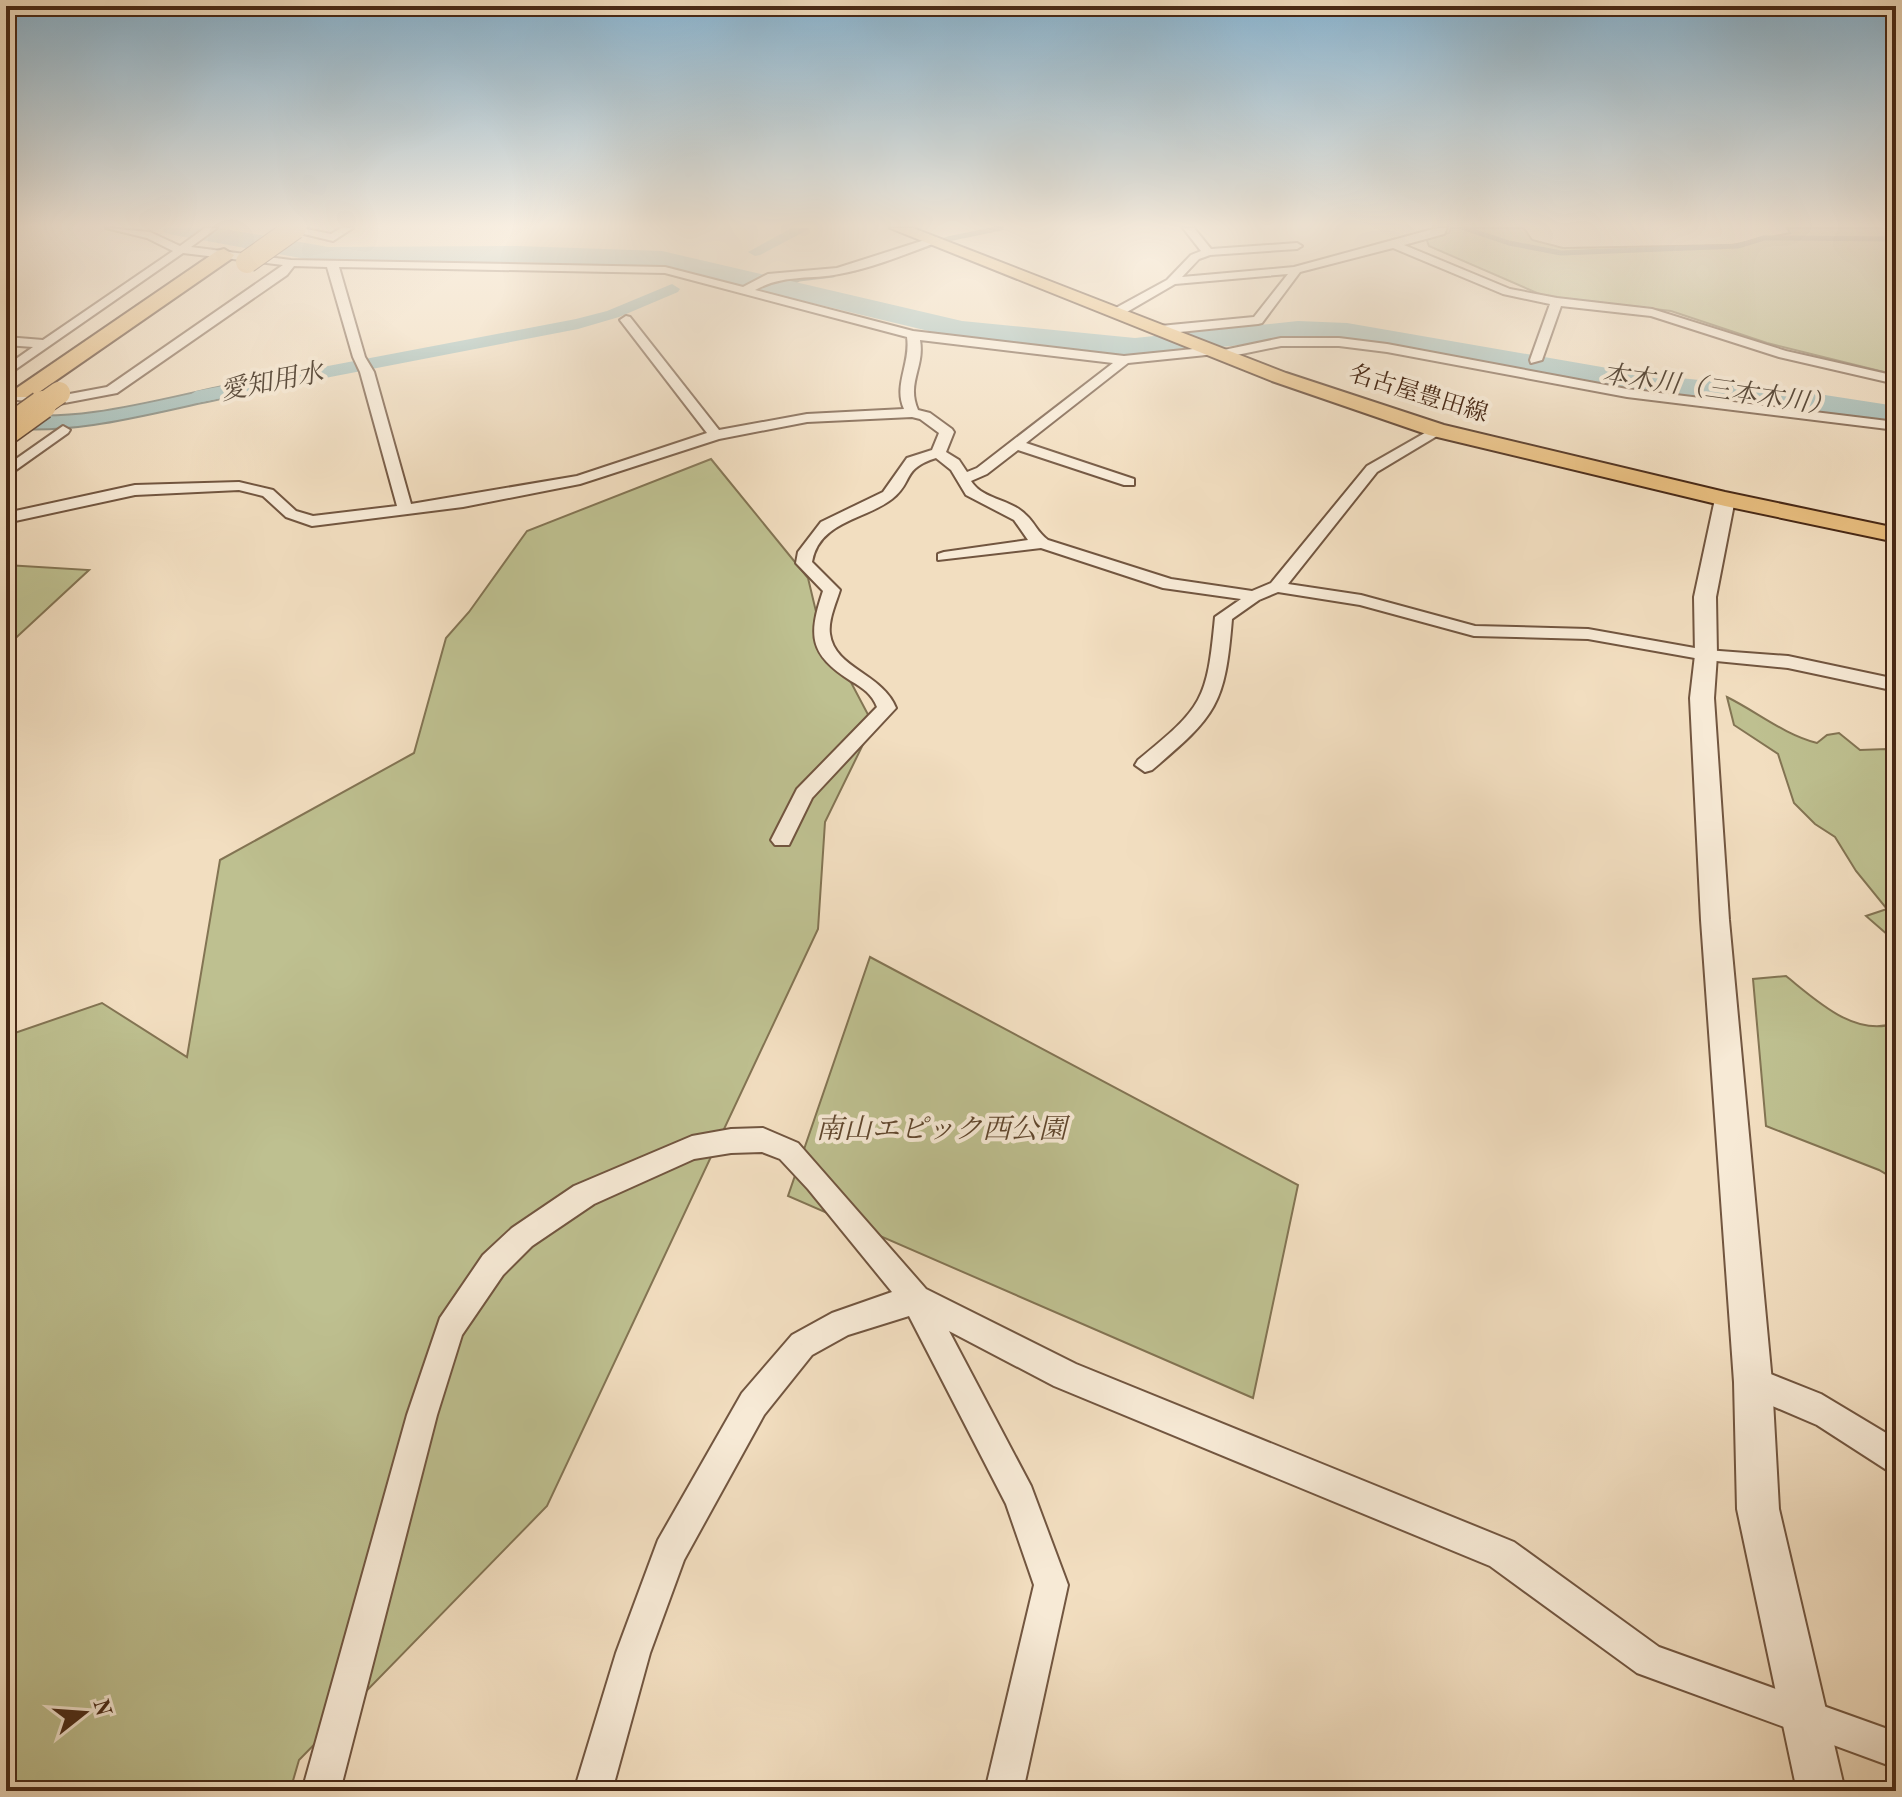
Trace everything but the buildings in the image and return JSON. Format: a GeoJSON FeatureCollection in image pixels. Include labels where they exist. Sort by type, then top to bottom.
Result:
{"type":"FeatureCollection","features":[{"type":"Feature","properties":{"kind":"highway"},"geometry":{"type":"LineString","coordinates":[[12,397],[139,312]]}},
{"type":"Feature","properties":{"kind":"highway"},"geometry":{"type":"LineString","coordinates":[[12,432],[59,393],[175,312]]}},
{"type":"Feature","properties":{"kind":"main road","name":"名古屋豊田線"},"geometry":{"type":"LineString","coordinates":[[1113,312],[1323,393],[1437,430],[1725,499],[1896,535]]}},
{"type":"Feature","properties":{"kind":"street"},"geometry":{"type":"LineString","coordinates":[[6,372],[88,312]]}},
{"type":"Feature","properties":{"kind":"street"},"geometry":{"type":"LineString","coordinates":[[12,397],[52,403],[89,398],[112,390],[226,312]]}},
{"type":"Feature","properties":{"kind":"street"},"geometry":{"type":"LineString","coordinates":[[346,312],[359,357],[367,372],[405,508]]}},
{"type":"Feature","properties":{"kind":"street"},"geometry":{"type":"LineString","coordinates":[[827,312],[913,335],[1124,360],[1281,342],[1339,342],[1387,348],[1627,393],[1896,426]]}},
{"type":"Feature","properties":{"kind":"street"},"geometry":{"type":"LineString","coordinates":[[1166,332],[1258,320],[1265,312]]}},
{"type":"Feature","properties":{"kind":"street"},"geometry":{"type":"LineString","coordinates":[[1536,360],[1553,312]]}},
{"type":"Feature","properties":{"kind":"street"},"geometry":{"type":"LineString","coordinates":[[1642,312],[1783,354],[1896,380]]}},
{"type":"Feature","properties":{"kind":"street"},"geometry":{"type":"LineString","coordinates":[[626,320],[716,435]]}},
{"type":"Feature","properties":{"kind":"street"},"geometry":{"type":"LineString","coordinates":[[912,413],[904,394],[916,354],[913,335]]}},
{"type":"Feature","properties":{"kind":"street"},"geometry":{"type":"LineString","coordinates":[[6,341],[42,344]]}},
{"type":"Feature","properties":{"kind":"street"},"geometry":{"type":"LineString","coordinates":[[964,478],[982,471],[1124,360]]}},
{"type":"Feature","properties":{"kind":"street"},"geometry":{"type":"LineString","coordinates":[[6,518],[135,490],[239,486],[268,493],[291,514],[312,521],[463,502],[580,480],[716,435],[807,418],[912,413],[925,416],[947,432],[938,453]]}},
{"type":"Feature","properties":{"kind":"street"},"geometry":{"type":"LineString","coordinates":[[6,473],[63,430]]}},
{"type":"Feature","properties":{"kind":"street"},"geometry":{"type":"LineString","coordinates":[[1277,587],[1372,469],[1437,430]]}},
{"type":"Feature","properties":{"kind":"street"},"geometry":{"type":"LineString","coordinates":[[1017,445],[1129,482]]}},
{"type":"Feature","properties":{"kind":"street"},"geometry":{"type":"LineString","coordinates":[[782,840],[804,794],[887,708],[878,691],[836,663],[826,650],[821,631],[832,590],[804,563],[806,552],[827,525],[888,495],[912,461],[938,453],[953,461],[971,492],[1020,517],[1031,535],[1042,543],[1169,584],[1253,596]]}},
{"type":"Feature","properties":{"kind":"street"},"geometry":{"type":"LineString","coordinates":[[1725,499],[1705,597],[1706,655],[1702,698],[1715,920],[1753,1382],[1758,1509],[1821,1791]]}},
{"type":"Feature","properties":{"kind":"street"},"geometry":{"type":"LineString","coordinates":[[944,557],[1042,543]]}},
{"type":"Feature","properties":{"kind":"street"},"geometry":{"type":"LineString","coordinates":[[1145,765],[1196,723],[1207,709],[1218,682],[1224,617],[1253,596],[1277,587],[1361,600],[1474,631],[1588,634],[1706,655],[1788,662],[1896,685]]}},
{"type":"Feature","properties":{"kind":"street"},"geometry":{"type":"LineString","coordinates":[[321,1791],[422,1415],[450,1328],[493,1265],[522,1237],[584,1195],[692,1148],[731,1141],[763,1140],[789,1151],[817,1180],[916,1299],[1020,1497],[1051,1585],[1004,1791]]}},
{"type":"Feature","properties":{"kind":"street"},"geometry":{"type":"LineString","coordinates":[[593,1791],[633,1653],[670,1552],[753,1404],[802,1345],[842,1323],[916,1299],[1065,1375],[1502,1554],[1649,1661],[1896,1750]]}},
{"type":"Feature","properties":{"kind":"street"},"geometry":{"type":"LineString","coordinates":[[1753,1382],[1799,1397],[1875,1443],[1896,1460]]}},
{"type":"Feature","properties":{"kind":"green space"},"geometry":{"type":"Polygon","coordinates":[[[1674,312],[1896,312],[1896,375],[1767,343],[1674,312]]]}},
{"type":"Feature","properties":{"kind":"green space"},"geometry":{"type":"Polygon","coordinates":[[[711,459],[808,578],[818,620],[873,724],[825,822],[818,929],[547,1506],[299,1760],[290,1791],[6,1791],[6,1036],[102,1003],[187,1057],[220,860],[414,753],[446,638],[469,612],[527,531],[711,459]]]}},
{"type":"Feature","properties":{"kind":"green space"},"geometry":{"type":"Polygon","coordinates":[[[6,565],[89,570],[6,647],[6,565]]]}},
{"type":"Feature","properties":{"kind":"green space"},"geometry":{"type":"Polygon","coordinates":[[[1727,697],[1805,739],[1817,743],[1827,735],[1839,733],[1860,750],[1887,749],[1896,754],[1896,942],[1866,916],[1887,909],[1856,871],[1835,837],[1815,824],[1794,803],[1778,754],[1734,725],[1727,697]]]}},
{"type":"Feature","properties":{"kind":"green space","name":"南山エピック西公園"},"geometry":{"type":"Polygon","coordinates":[[[870,957],[1298,1185],[1253,1398],[788,1196],[870,957]]]}},
{"type":"Feature","properties":{"kind":"green space"},"geometry":{"type":"Polygon","coordinates":[[[1786,976],[1823,1005],[1851,1021],[1881,1026],[1896,1023],[1896,1180],[1879,1170],[1766,1126],[1753,979],[1786,976]]]}},
{"type":"Feature","properties":{"kind":"water"},"geometry":{"type":"Polygon","coordinates":[[[237,383],[236,396],[122,420],[64,428],[6,428],[6,412],[61,415],[91,412],[237,383]]]}},
{"type":"Feature","properties":{"kind":"waterway","name":"愛知用水"},"geometry":{"type":"LineString","coordinates":[[196,397],[578,324],[618,312]]}},
{"type":"Feature","properties":{"kind":"waterway","name":"本木川（三本木川）"},"geometry":{"type":"LineString","coordinates":[[885,312],[962,330],[1135,347],[1298,330],[1347,332],[1642,383],[1786,399],[1896,416]]}}]}
